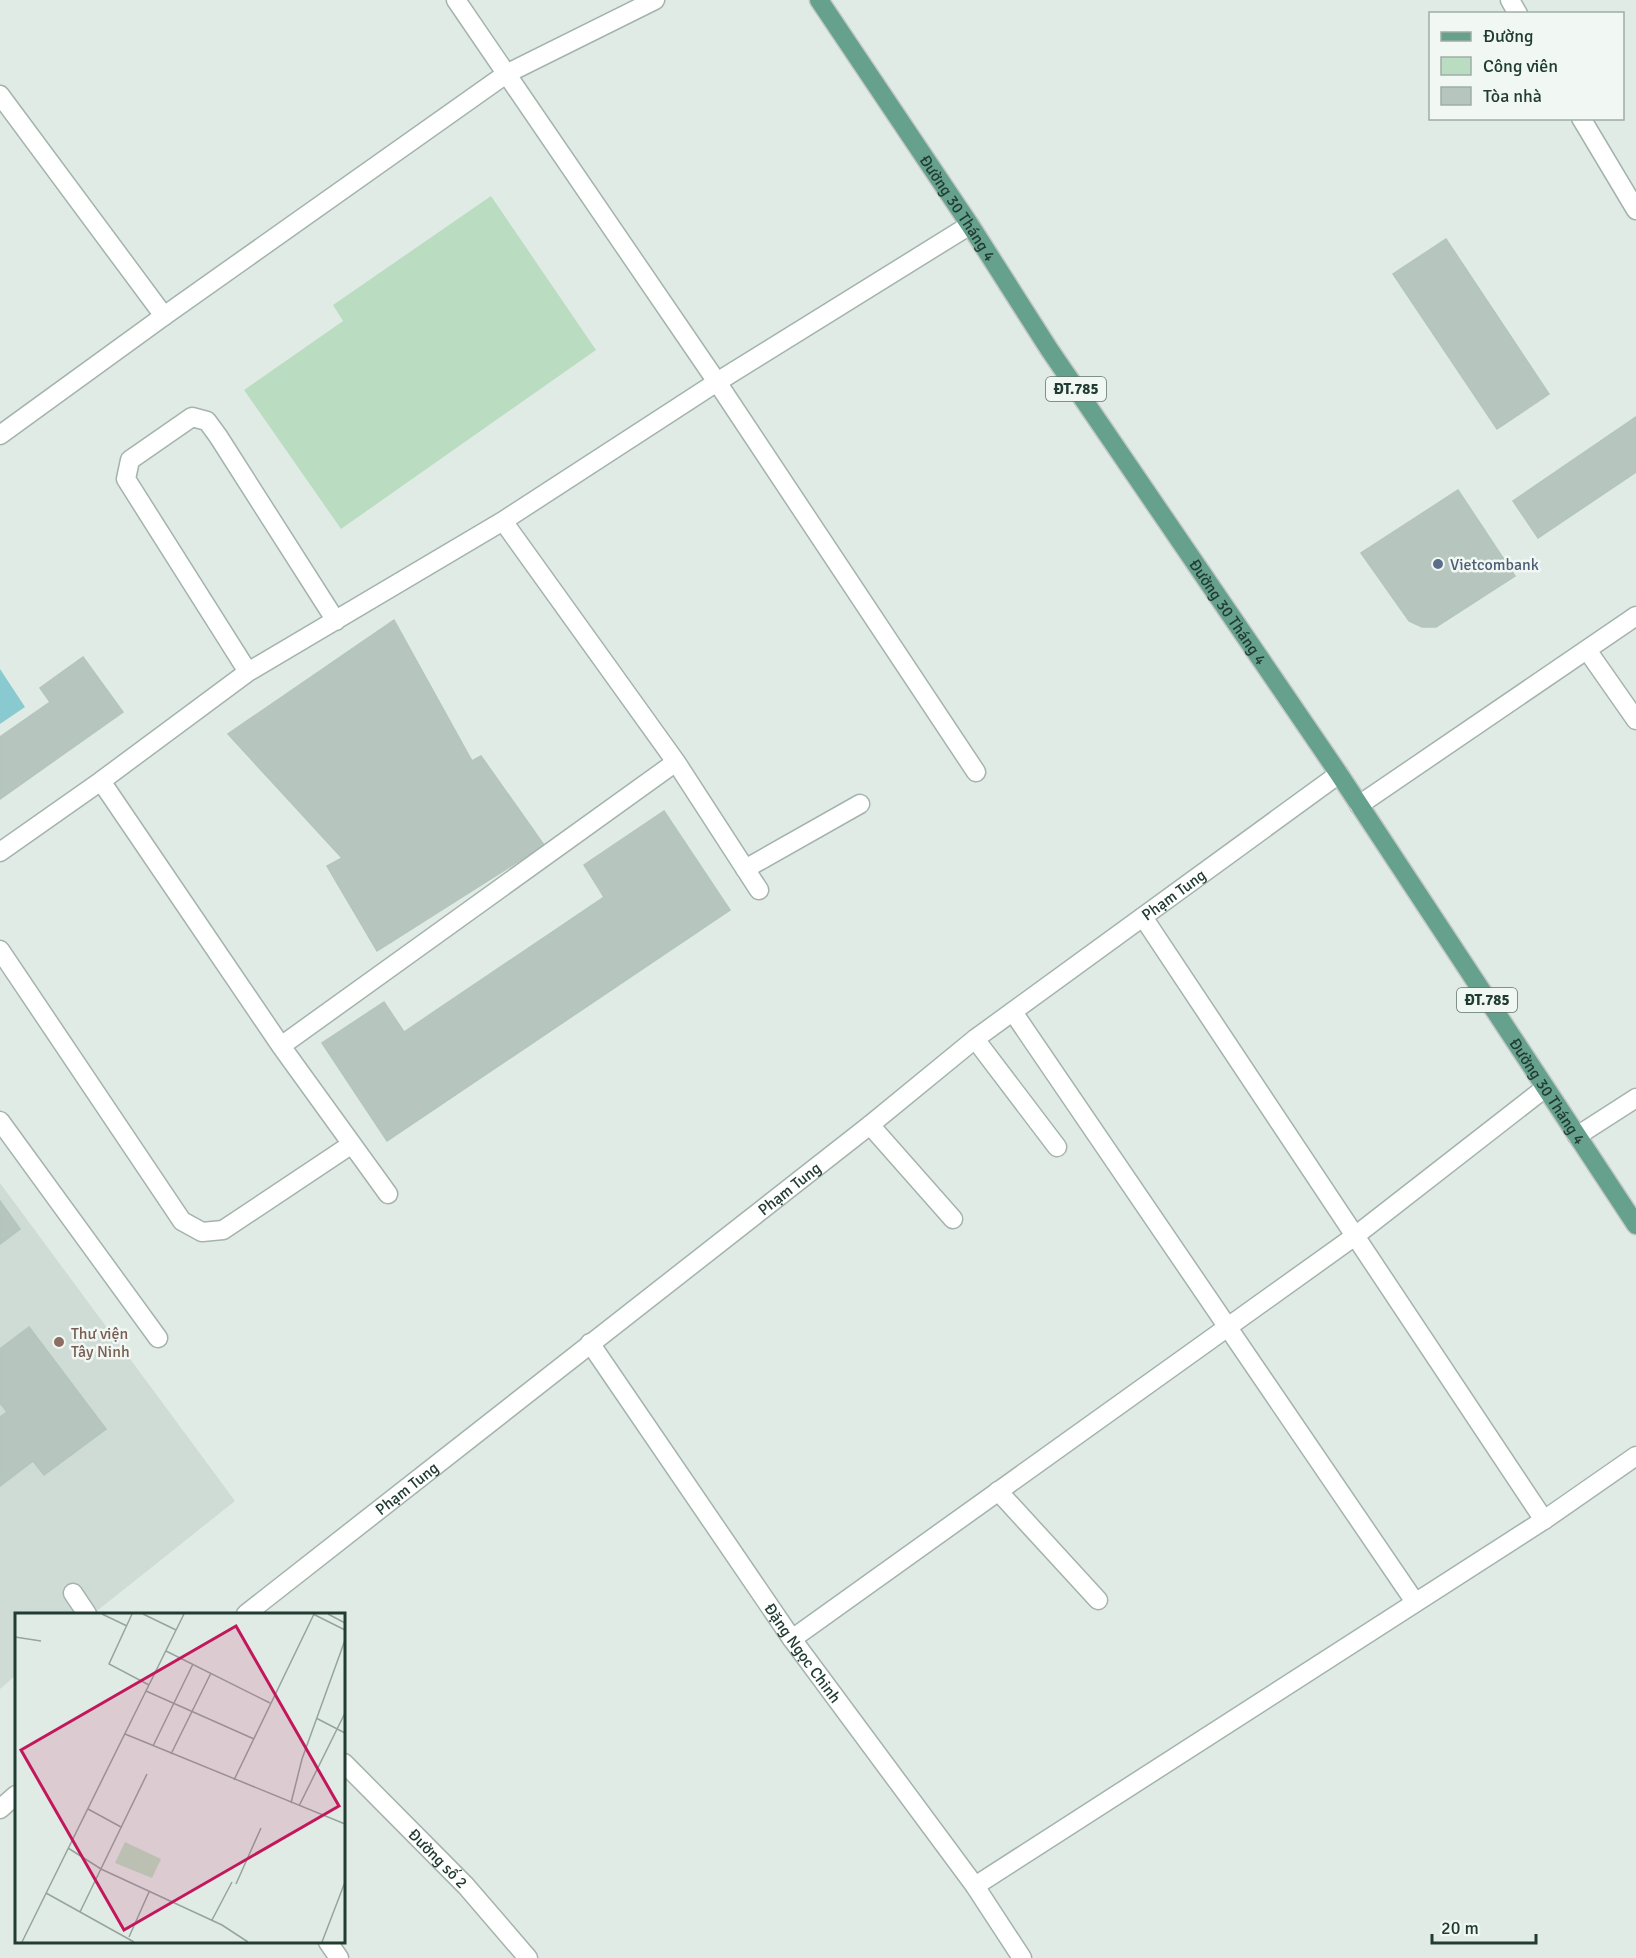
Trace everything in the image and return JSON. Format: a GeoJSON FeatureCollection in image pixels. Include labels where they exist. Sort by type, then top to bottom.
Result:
{"type":"FeatureCollection","features":[{"type":"Feature","properties":{"kind":"main road","name":"Đường 30 Tháng 4"},"geometry":{"type":"LineString","coordinates":[[819,0],[970,225],[1049,349],[1339,774],[1636,1225]]}},
{"type":"Feature","properties":{"kind":"street"},"geometry":{"type":"LineString","coordinates":[[456,0],[717,382],[976,772]]}},
{"type":"Feature","properties":{"kind":"street"},"geometry":{"type":"LineString","coordinates":[[0,435],[506,74],[655,0]]}},
{"type":"Feature","properties":{"kind":"street"},"geometry":{"type":"LineString","coordinates":[[0,95],[164,316]]}},
{"type":"Feature","properties":{"kind":"street"},"geometry":{"type":"LineString","coordinates":[[1582,120],[1636,210]]}},
{"type":"Feature","properties":{"kind":"street"},"geometry":{"type":"LineString","coordinates":[[0,852],[101,781],[248,672],[503,521],[717,382],[970,225]]}},
{"type":"Feature","properties":{"kind":"street"},"geometry":{"type":"LineString","coordinates":[[248,672],[126,479],[130,460],[192,417],[207,422],[218,436],[336,621]]}},
{"type":"Feature","properties":{"kind":"street"},"geometry":{"type":"LineString","coordinates":[[503,521],[676,762],[759,891]]}},
{"type":"Feature","properties":{"kind":"street"},"geometry":{"type":"LineString","coordinates":[[1359,805],[1636,616]]}},
{"type":"Feature","properties":{"kind":"street"},"geometry":{"type":"LineString","coordinates":[[1587,650],[1636,720]]}},
{"type":"Feature","properties":{"kind":"street"},"geometry":{"type":"LineString","coordinates":[[281,1046],[676,762]]}},
{"type":"Feature","properties":{"kind":"street","name":"Phạm Tung"},"geometry":{"type":"LineString","coordinates":[[247,1613],[870,1125],[975,1039],[1339,774]]}},
{"type":"Feature","properties":{"kind":"street"},"geometry":{"type":"LineString","coordinates":[[101,781],[281,1046],[388,1194]]}},
{"type":"Feature","properties":{"kind":"street"},"geometry":{"type":"LineString","coordinates":[[745,869],[860,804]]}},
{"type":"Feature","properties":{"kind":"street"},"geometry":{"type":"LineString","coordinates":[[1143,917],[1544,1520]]}},
{"type":"Feature","properties":{"kind":"street"},"geometry":{"type":"LineString","coordinates":[[0,950],[182,1221],[202,1232],[223,1230],[352,1144]]}},
{"type":"Feature","properties":{"kind":"street"},"geometry":{"type":"LineString","coordinates":[[1013,1012],[1415,1602]]}},
{"type":"Feature","properties":{"kind":"street"},"geometry":{"type":"LineString","coordinates":[[975,1039],[1057,1147]]}},
{"type":"Feature","properties":{"kind":"street"},"geometry":{"type":"LineString","coordinates":[[792,1639],[1355,1236],[1545,1088]]}},
{"type":"Feature","properties":{"kind":"street"},"geometry":{"type":"LineString","coordinates":[[1577,1136],[1636,1098]]}},
{"type":"Feature","properties":{"kind":"street"},"geometry":{"type":"LineString","coordinates":[[0,1122],[158,1338]]}},
{"type":"Feature","properties":{"kind":"street"},"geometry":{"type":"LineString","coordinates":[[870,1125],[953,1219]]}},
{"type":"Feature","properties":{"kind":"street","name":"Đặng Ngọc Chinh"},"geometry":{"type":"LineString","coordinates":[[591,1343],[792,1639],[975,1886],[1022,1958]]}},
{"type":"Feature","properties":{"kind":"street"},"geometry":{"type":"LineString","coordinates":[[975,1886],[1544,1520],[1636,1456]]}},
{"type":"Feature","properties":{"kind":"street"},"geometry":{"type":"LineString","coordinates":[[998,1491],[1098,1600]]}},
{"type":"Feature","properties":{"kind":"street"},"geometry":{"type":"LineString","coordinates":[[73,1593],[86,1613]]}},
{"type":"Feature","properties":{"kind":"street","name":"Đường số 2"},"geometry":{"type":"LineString","coordinates":[[345,1764],[466,1886],[528,1958]]}},
{"type":"Feature","properties":{"kind":"street"},"geometry":{"type":"LineString","coordinates":[[0,1809],[15,1796]]}},
{"type":"Feature","properties":{"kind":"street"},"geometry":{"type":"LineString","coordinates":[[329,1943],[339,1958]]}},
{"type":"Feature","properties":{"kind":"shaded area","name":"Thư viện Tây Ninh"},"geometry":{"type":"Polygon","coordinates":[[[0,1183],[235,1501],[94,1613],[15,1613],[15,1676],[0,1689],[0,1183]]]}},
{"type":"Feature","properties":{"kind":"green space"},"geometry":{"type":"Polygon","coordinates":[[[491,196],[596,350],[341,529],[244,390],[343,321],[333,305],[491,196]]]}},
{"type":"Feature","properties":{"kind":"water"},"geometry":{"type":"Polygon","coordinates":[[[0,669],[25,707],[0,724],[0,669]]]}},
{"type":"Feature","properties":{"kind":"building"},"geometry":{"type":"Polygon","coordinates":[[[1446,239],[1549,394],[1497,429],[1393,274],[1446,239]]]}},
{"type":"Feature","properties":{"kind":"building"},"geometry":{"type":"Polygon","coordinates":[[[1636,417],[1636,472],[1538,538],[1513,501],[1636,417]]]}},
{"type":"Feature","properties":{"kind":"building","name":"Vietcombank"},"geometry":{"type":"Polygon","coordinates":[[[1458,490],[1515,576],[1436,627],[1422,627],[1409,621],[1361,553],[1458,490]]]}},
{"type":"Feature","properties":{"kind":"building"},"geometry":{"type":"Polygon","coordinates":[[[394,620],[472,761],[481,756],[544,845],[377,951],[327,866],[342,858],[228,734],[394,620]]]}},
{"type":"Feature","properties":{"kind":"building"},"geometry":{"type":"Polygon","coordinates":[[[83,657],[123,712],[0,799],[0,737],[50,702],[40,688],[83,657]]]}},
{"type":"Feature","properties":{"kind":"building"},"geometry":{"type":"Polygon","coordinates":[[[664,811],[730,910],[387,1141],[322,1043],[384,1002],[404,1032],[604,897],[584,865],[664,811]]]}},
{"type":"Feature","properties":{"kind":"building"},"geometry":{"type":"Polygon","coordinates":[[[0,1201],[20,1229],[0,1244],[0,1201]]]}},
{"type":"Feature","properties":{"kind":"building"},"geometry":{"type":"Polygon","coordinates":[[[29,1327],[106,1429],[44,1475],[33,1461],[0,1486],[0,1417],[7,1412],[0,1403],[0,1349],[29,1327]]]}},
{"type":"Feature","properties":{"kind":"place","name":"Vietcombank"},"geometry":{"type":"Point","coordinates":[1438,564]}},
{"type":"Feature","properties":{"kind":"place","name":"Thư viện Tây Ninh"},"geometry":{"type":"Point","coordinates":[59,1342]}}]}
